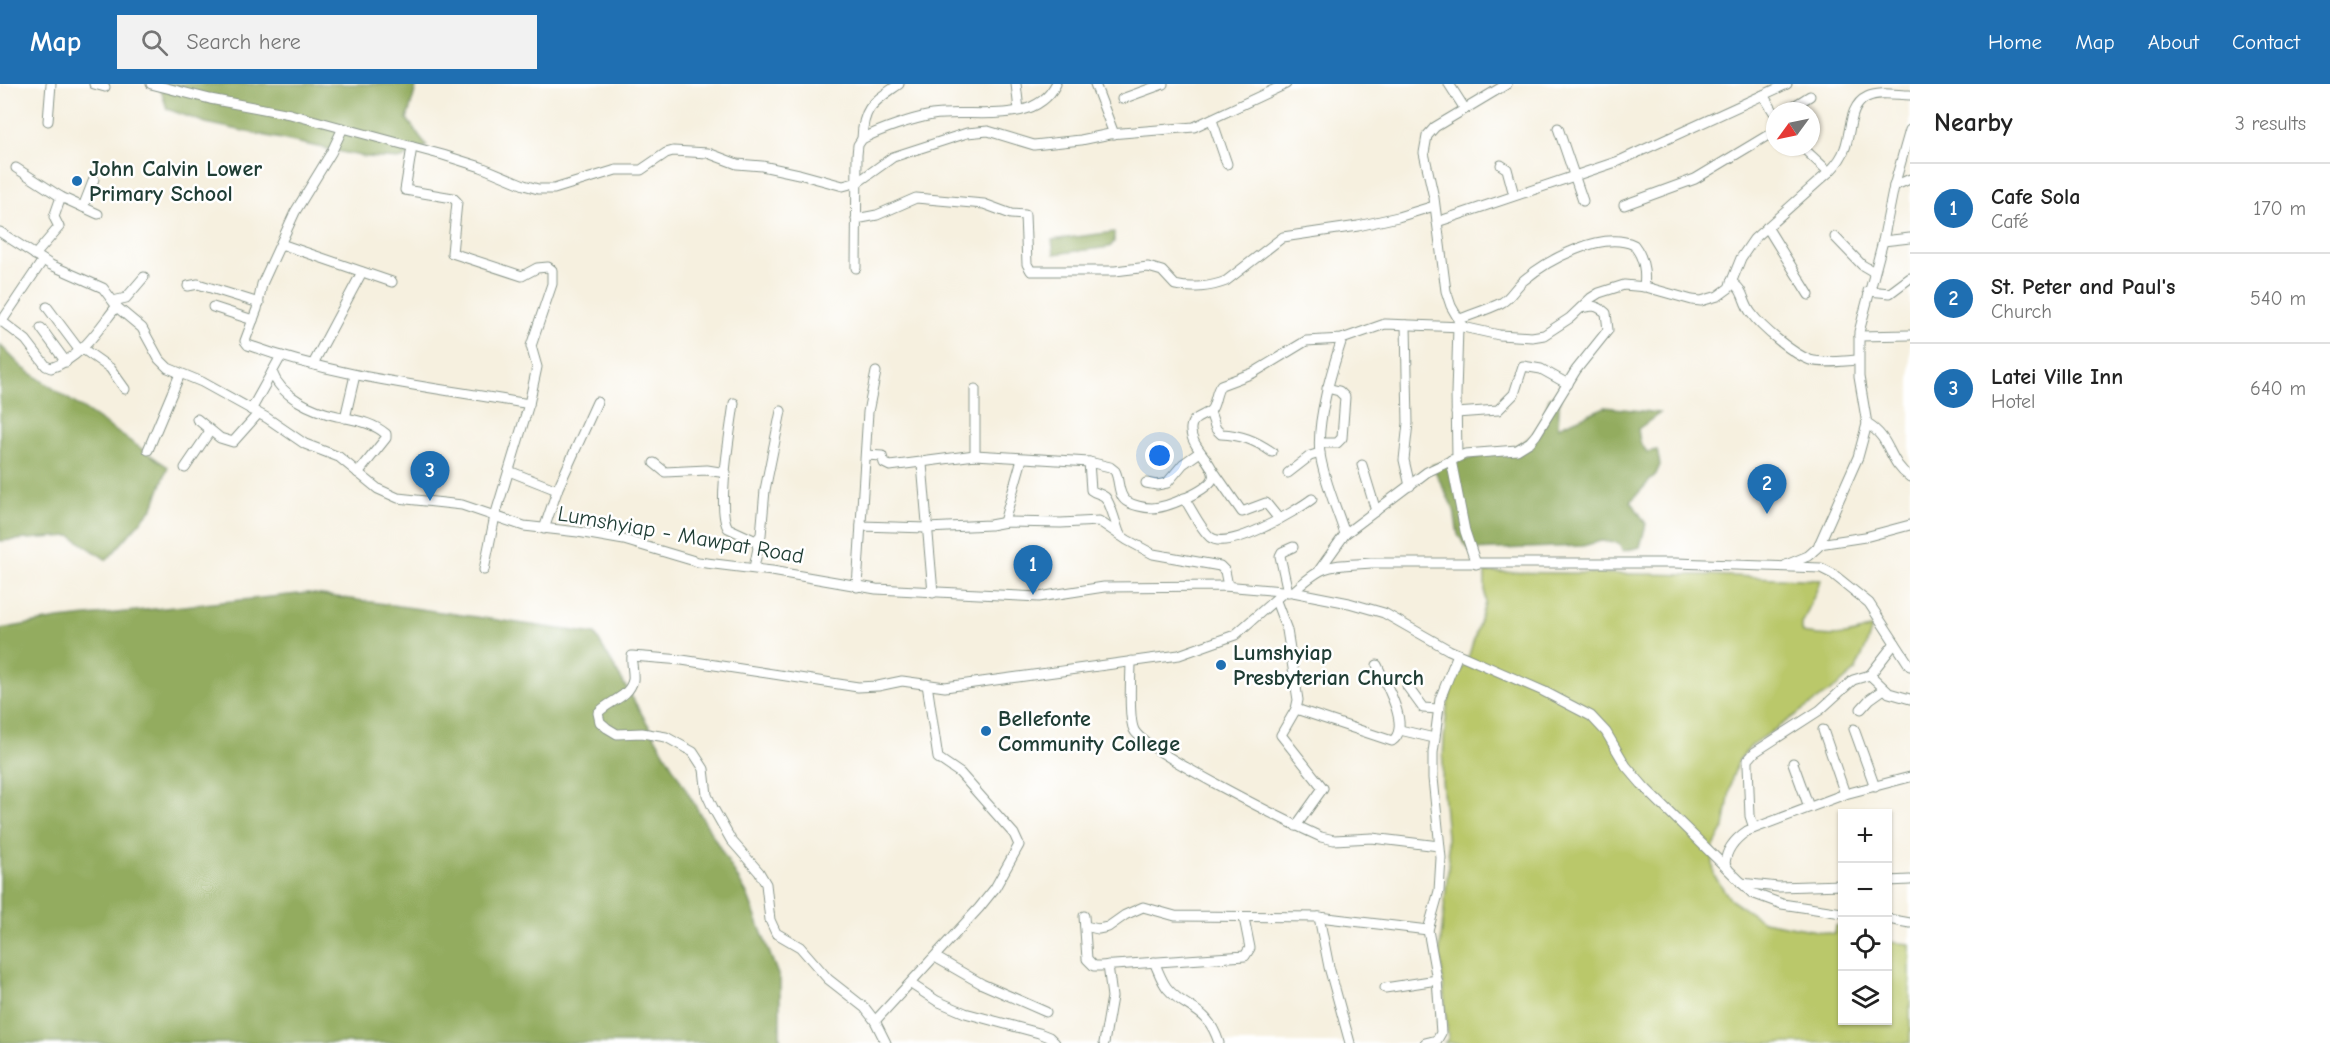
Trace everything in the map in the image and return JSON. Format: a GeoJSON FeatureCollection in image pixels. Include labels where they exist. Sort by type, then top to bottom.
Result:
{"type":"FeatureCollection","features":[{"type":"Feature","properties":{"kind":"street"},"geometry":{"type":"LineString","coordinates":[[48,121],[51,84]]}},
{"type":"Feature","properties":{"kind":"street"},"geometry":{"type":"LineString","coordinates":[[94,84],[105,87]]}},
{"type":"Feature","properties":{"kind":"street"},"geometry":{"type":"LineString","coordinates":[[151,84],[220,102],[290,114],[481,167],[524,185],[544,189],[554,189],[616,170],[641,170],[666,153],[673,151],[708,153],[737,164],[762,166],[843,186],[858,182],[893,157],[967,133],[988,131],[1034,145],[1114,134],[1194,127],[1286,84]]}},
{"type":"Feature","properties":{"kind":"street"},"geometry":{"type":"LineString","coordinates":[[856,268],[858,145],[862,139],[862,122],[867,111],[899,84]]}},
{"type":"Feature","properties":{"kind":"street"},"geometry":{"type":"LineString","coordinates":[[1016,84],[1019,110]]}},
{"type":"Feature","properties":{"kind":"street"},"geometry":{"type":"LineString","coordinates":[[862,139],[929,115],[1002,113],[1019,110],[1045,98],[1056,84]]}},
{"type":"Feature","properties":{"kind":"street"},"geometry":{"type":"LineString","coordinates":[[1095,84],[1114,134]]}},
{"type":"Feature","properties":{"kind":"street"},"geometry":{"type":"LineString","coordinates":[[1122,99],[1162,84]]}},
{"type":"Feature","properties":{"kind":"street"},"geometry":{"type":"LineString","coordinates":[[1449,84],[1465,109]]}},
{"type":"Feature","properties":{"kind":"street"},"geometry":{"type":"LineString","coordinates":[[1476,564],[1465,531],[1454,458],[1463,321],[1446,291],[1437,222],[1424,153],[1425,142],[1435,128],[1507,84]]}},
{"type":"Feature","properties":{"kind":"street"},"geometry":{"type":"LineString","coordinates":[[1437,222],[1640,153],[1786,84]]}},
{"type":"Feature","properties":{"kind":"street"},"geometry":{"type":"LineString","coordinates":[[1463,321],[1499,335],[1539,337],[1556,329],[1599,293],[1645,279],[1701,301],[1718,296],[1729,288],[1748,246],[1829,172],[1845,150],[1852,116],[1861,101],[1878,94],[1910,95]]}},
{"type":"Feature","properties":{"kind":"street"},"geometry":{"type":"LineString","coordinates":[[1763,95],[1767,102]]}},
{"type":"Feature","properties":{"kind":"street"},"geometry":{"type":"LineString","coordinates":[[1800,102],[1810,96]]}},
{"type":"Feature","properties":{"kind":"street"},"geometry":{"type":"LineString","coordinates":[[1212,120],[1227,164]]}},
{"type":"Feature","properties":{"kind":"street"},"geometry":{"type":"LineString","coordinates":[[1558,128],[1583,201]]}},
{"type":"Feature","properties":{"kind":"street"},"geometry":{"type":"LineString","coordinates":[[342,130],[331,153],[295,212],[262,284],[259,303],[246,334],[246,343],[281,356],[355,375],[529,405]]}},
{"type":"Feature","properties":{"kind":"street"},"geometry":{"type":"LineString","coordinates":[[1784,566],[1808,556],[1818,546],[1854,466],[1867,424],[1857,360],[1859,336],[1868,291],[1883,241],[1894,186],[1910,130]]}},
{"type":"Feature","properties":{"kind":"street"},"geometry":{"type":"LineString","coordinates":[[1624,205],[1695,179],[1766,136]]}},
{"type":"Feature","properties":{"kind":"street"},"geometry":{"type":"LineString","coordinates":[[412,147],[405,190],[453,198],[457,202],[452,253],[486,262],[517,275],[525,275],[545,267],[552,270],[552,284],[531,346],[537,367],[529,405],[495,516],[484,570]]}},
{"type":"Feature","properties":{"kind":"street"},"geometry":{"type":"LineString","coordinates":[[1812,156],[1829,172]]}},
{"type":"Feature","properties":{"kind":"street"},"geometry":{"type":"LineString","coordinates":[[1501,165],[1508,172],[1514,195]]}},
{"type":"Feature","properties":{"kind":"street"},"geometry":{"type":"LineString","coordinates":[[16,168],[61,197],[98,214]]}},
{"type":"Feature","properties":{"kind":"street"},"geometry":{"type":"LineString","coordinates":[[83,207],[94,179]]}},
{"type":"Feature","properties":{"kind":"street"},"geometry":{"type":"LineString","coordinates":[[1894,186],[1910,179]]}},
{"type":"Feature","properties":{"kind":"street"},"geometry":{"type":"LineString","coordinates":[[61,197],[54,217],[60,227],[1,320],[26,340],[48,367],[53,368],[66,362],[81,350],[115,304],[126,298],[144,277]]}},
{"type":"Feature","properties":{"kind":"street"},"geometry":{"type":"LineString","coordinates":[[856,219],[877,215],[916,198],[984,204],[1011,214],[1025,215],[1027,264],[1030,272],[1115,271],[1148,267],[1162,271],[1174,285],[1196,287],[1216,285],[1226,281],[1283,237],[1358,226],[1434,206]]}},
{"type":"Feature","properties":{"kind":"street"},"geometry":{"type":"LineString","coordinates":[[1767,227],[1809,295]]}},
{"type":"Feature","properties":{"kind":"street","name":"Lumshyiap - Mawpat Road"},"geometry":{"type":"LineString","coordinates":[[0,232],[68,274],[103,288],[115,304],[142,328],[162,363],[180,374],[202,382],[255,412],[305,444],[339,457],[378,489],[391,496],[462,505],[516,524],[624,540],[698,562],[754,568],[857,586],[933,593],[1039,597],[1104,587],[1228,586],[1289,592],[1349,603],[1384,613],[1458,654],[1543,691],[1591,716],[1606,732],[1626,766],[1645,789],[1752,893],[1772,902],[1838,912]]}},
{"type":"Feature","properties":{"kind":"street"},"geometry":{"type":"LineString","coordinates":[[1834,237],[1862,265],[1874,272]]}},
{"type":"Feature","properties":{"kind":"street"},"geometry":{"type":"LineString","coordinates":[[1883,241],[1910,238]]}},
{"type":"Feature","properties":{"kind":"street"},"geometry":{"type":"LineString","coordinates":[[1272,452],[1257,441],[1240,435],[1221,434],[1216,429],[1210,412],[1221,385],[1253,373],[1306,341],[1342,339],[1385,324],[1406,325],[1463,321],[1504,302],[1530,275],[1559,256],[1578,248],[1609,243],[1631,243],[1638,250],[1642,259],[1645,279]]}},
{"type":"Feature","properties":{"kind":"street"},"geometry":{"type":"LineString","coordinates":[[281,244],[392,282]]}},
{"type":"Feature","properties":{"kind":"street"},"geometry":{"type":"LineString","coordinates":[[313,364],[362,272]]}},
{"type":"Feature","properties":{"kind":"street"},"geometry":{"type":"LineString","coordinates":[[1868,291],[1890,293],[1910,278]]}},
{"type":"Feature","properties":{"kind":"street"},"geometry":{"type":"LineString","coordinates":[[1731,282],[1741,289],[1750,312],[1766,330],[1804,357],[1819,362],[1857,360]]}},
{"type":"Feature","properties":{"kind":"street"},"geometry":{"type":"LineString","coordinates":[[189,286],[198,284],[259,303]]}},
{"type":"Feature","properties":{"kind":"street"},"geometry":{"type":"LineString","coordinates":[[1320,569],[1345,534],[1428,472],[1454,458],[1475,452],[1517,450],[1524,447],[1536,435],[1576,370],[1606,334],[1609,326],[1606,313],[1600,308],[1592,305],[1580,308]]}},
{"type":"Feature","properties":{"kind":"street"},"geometry":{"type":"LineString","coordinates":[[47,307],[81,350],[110,368],[125,389]]}},
{"type":"Feature","properties":{"kind":"street"},"geometry":{"type":"LineString","coordinates":[[213,307],[253,320]]}},
{"type":"Feature","properties":{"kind":"street"},"geometry":{"type":"LineString","coordinates":[[1406,325],[1408,423],[1404,460],[1410,486]]}},
{"type":"Feature","properties":{"kind":"street"},"geometry":{"type":"LineString","coordinates":[[41,328],[66,362]]}},
{"type":"Feature","properties":{"kind":"street"},"geometry":{"type":"LineString","coordinates":[[1859,336],[1910,335]]}},
{"type":"Feature","properties":{"kind":"street"},"geometry":{"type":"LineString","coordinates":[[1342,339],[1327,388],[1320,453],[1345,534]]}},
{"type":"Feature","properties":{"kind":"street"},"geometry":{"type":"LineString","coordinates":[[197,419],[226,441],[236,441],[255,412],[281,356]]}},
{"type":"Feature","properties":{"kind":"street"},"geometry":{"type":"LineString","coordinates":[[1456,413],[1498,410],[1514,394],[1523,366],[1541,369],[1568,384]]}},
{"type":"Feature","properties":{"kind":"street"},"geometry":{"type":"LineString","coordinates":[[272,372],[279,386],[299,401],[322,412],[358,419],[381,430],[387,436],[358,473]]}},
{"type":"Feature","properties":{"kind":"street"},"geometry":{"type":"LineString","coordinates":[[857,586],[868,412],[876,372]]}},
{"type":"Feature","properties":{"kind":"street"},"geometry":{"type":"LineString","coordinates":[[148,450],[180,374]]}},
{"type":"Feature","properties":{"kind":"street"},"geometry":{"type":"LineString","coordinates":[[345,417],[355,375]]}},
{"type":"Feature","properties":{"kind":"street"},"geometry":{"type":"LineString","coordinates":[[1320,442],[1337,443],[1342,438],[1345,397],[1327,388]]}},
{"type":"Feature","properties":{"kind":"street"},"geometry":{"type":"LineString","coordinates":[[975,389],[975,455]]}},
{"type":"Feature","properties":{"kind":"street"},"geometry":{"type":"LineString","coordinates":[[544,529],[557,490],[597,402]]}},
{"type":"Feature","properties":{"kind":"street"},"geometry":{"type":"LineString","coordinates":[[734,403],[726,473],[724,523],[733,532],[756,541]]}},
{"type":"Feature","properties":{"kind":"street"},"geometry":{"type":"LineString","coordinates":[[754,568],[758,548],[756,541],[760,535],[765,490],[781,411]]}},
{"type":"Feature","properties":{"kind":"street"},"geometry":{"type":"LineString","coordinates":[[1210,412],[1192,423],[1191,434],[1200,452],[1242,512],[1266,503],[1279,519]]}},
{"type":"Feature","properties":{"kind":"street"},"geometry":{"type":"LineString","coordinates":[[1867,424],[1880,433],[1895,462],[1910,477]]}},
{"type":"Feature","properties":{"kind":"street"},"geometry":{"type":"LineString","coordinates":[[185,468],[210,431]]}},
{"type":"Feature","properties":{"kind":"street"},"geometry":{"type":"LineString","coordinates":[[1146,483],[1157,485],[1167,483],[1183,464],[1200,452]]}},
{"type":"Feature","properties":{"kind":"street"},"geometry":{"type":"LineString","coordinates":[[1288,473],[1312,454],[1320,453]]}},
{"type":"Feature","properties":{"kind":"street"},"geometry":{"type":"LineString","coordinates":[[867,455],[882,456],[884,463],[890,466],[922,464],[975,455],[1089,462],[1110,467],[1115,471],[1121,496],[1128,502],[1153,508],[1184,498],[1207,486],[1214,475],[1212,469]]}},
{"type":"Feature","properties":{"kind":"street"},"geometry":{"type":"LineString","coordinates":[[1004,522],[1022,459]]}},
{"type":"Feature","properties":{"kind":"street"},"geometry":{"type":"LineString","coordinates":[[1089,462],[1091,490],[1094,494],[1102,495],[1107,500],[1120,535]]}},
{"type":"Feature","properties":{"kind":"street"},"geometry":{"type":"LineString","coordinates":[[654,463],[662,470],[669,472],[707,470],[726,473]]}},
{"type":"Feature","properties":{"kind":"street"},"geometry":{"type":"LineString","coordinates":[[922,464],[933,593]]}},
{"type":"Feature","properties":{"kind":"street"},"geometry":{"type":"LineString","coordinates":[[1362,465],[1376,511]]}},
{"type":"Feature","properties":{"kind":"street"},"geometry":{"type":"LineString","coordinates":[[509,471],[557,490]]}},
{"type":"Feature","properties":{"kind":"street"},"geometry":{"type":"LineString","coordinates":[[1184,498],[1207,532],[1217,541],[1235,539],[1289,515],[1312,499]]}},
{"type":"Feature","properties":{"kind":"street"},"geometry":{"type":"LineString","coordinates":[[861,526],[927,528],[990,525],[1004,522],[1061,524],[1099,521],[1153,554],[1220,566],[1225,571],[1228,586]]}},
{"type":"Feature","properties":{"kind":"street"},"geometry":{"type":"LineString","coordinates":[[1818,546],[1910,525]]}},
{"type":"Feature","properties":{"kind":"street"},"geometry":{"type":"LineString","coordinates":[[1818,546],[1821,568]]}},
{"type":"Feature","properties":{"kind":"street"},"geometry":{"type":"LineString","coordinates":[[1289,592],[1280,556],[1282,552],[1293,547]]}},
{"type":"Feature","properties":{"kind":"street"},"geometry":{"type":"LineString","coordinates":[[886,1043],[875,1021],[865,1008],[828,979],[805,952],[776,933],[770,920],[766,884],[722,826],[709,801],[704,769],[693,752],[666,737],[617,734],[600,722],[598,712],[630,688],[633,677],[632,658],[636,655],[823,680],[858,687],[902,681],[945,687],[1179,655],[1235,634],[1276,601],[1327,566],[1371,563],[1675,563],[1821,568],[1833,574],[1869,603],[1910,666]]}},
{"type":"Feature","properties":{"kind":"street"},"geometry":{"type":"LineString","coordinates":[[1276,601],[1287,630],[1297,689],[1296,709],[1281,735],[1323,788],[1296,826]]}},
{"type":"Feature","properties":{"kind":"street"},"geometry":{"type":"LineString","coordinates":[[1754,828],[1750,816],[1748,786],[1748,765],[1751,755],[1812,715],[1853,680],[1870,675],[1895,643]]}},
{"type":"Feature","properties":{"kind":"street"},"geometry":{"type":"LineString","coordinates":[[1425,1043],[1437,1040],[1441,1033],[1437,980],[1428,930],[1440,880],[1432,778],[1434,738],[1444,684],[1458,654]]}},
{"type":"Feature","properties":{"kind":"street"},"geometry":{"type":"LineString","coordinates":[[1131,661],[1132,721],[1135,732],[1181,764],[1296,826],[1327,839],[1372,838],[1439,846]]}},
{"type":"Feature","properties":{"kind":"street"},"geometry":{"type":"LineString","coordinates":[[1296,709],[1388,741],[1396,739],[1400,730],[1399,717],[1377,665]]}},
{"type":"Feature","properties":{"kind":"street"},"geometry":{"type":"LineString","coordinates":[[1870,675],[1884,690],[1910,699]]}},
{"type":"Feature","properties":{"kind":"street"},"geometry":{"type":"LineString","coordinates":[[875,1021],[995,888],[1019,845],[1014,834],[960,773],[938,758],[927,684]]}},
{"type":"Feature","properties":{"kind":"street"},"geometry":{"type":"LineString","coordinates":[[1407,686],[1420,707],[1438,709]]}},
{"type":"Feature","properties":{"kind":"street"},"geometry":{"type":"LineString","coordinates":[[1861,709],[1870,699],[1884,690]]}},
{"type":"Feature","properties":{"kind":"street"},"geometry":{"type":"LineString","coordinates":[[1854,729],[1875,787]]}},
{"type":"Feature","properties":{"kind":"street"},"geometry":{"type":"LineString","coordinates":[[1400,730],[1434,738]]}},
{"type":"Feature","properties":{"kind":"street"},"geometry":{"type":"LineString","coordinates":[[1823,730],[1845,794]]}},
{"type":"Feature","properties":{"kind":"street"},"geometry":{"type":"LineString","coordinates":[[1793,763],[1809,807]]}},
{"type":"Feature","properties":{"kind":"street"},"geometry":{"type":"LineString","coordinates":[[1729,871],[1725,864],[1729,849],[1740,836],[1754,828],[1845,794],[1910,777]]}},
{"type":"Feature","properties":{"kind":"street"},"geometry":{"type":"LineString","coordinates":[[1892,881],[1910,880]]}},
{"type":"Feature","properties":{"kind":"street"},"geometry":{"type":"LineString","coordinates":[[1741,883],[1778,887],[1838,885]]}},
{"type":"Feature","properties":{"kind":"street"},"geometry":{"type":"LineString","coordinates":[[1085,926],[1103,929],[1143,907],[1175,916],[1319,917],[1428,930]]}},
{"type":"Feature","properties":{"kind":"street"},"geometry":{"type":"LineString","coordinates":[[1084,916],[1089,963],[1094,966],[1245,956],[1250,948],[1244,918]]}},
{"type":"Feature","properties":{"kind":"street"},"geometry":{"type":"LineString","coordinates":[[1319,917],[1329,967],[1350,1043]]}},
{"type":"Feature","properties":{"kind":"street"},"geometry":{"type":"LineString","coordinates":[[1892,920],[1910,923]]}},
{"type":"Feature","properties":{"kind":"street"},"geometry":{"type":"LineString","coordinates":[[935,957],[982,984],[1046,1012]]}},
{"type":"Feature","properties":{"kind":"street"},"geometry":{"type":"LineString","coordinates":[[1154,962],[1167,988],[1205,1017],[1215,1029],[1219,1043]]}},
{"type":"Feature","properties":{"kind":"street"},"geometry":{"type":"LineString","coordinates":[[1104,1043],[1112,997],[1108,965]]}},
{"type":"Feature","properties":{"kind":"street"},"geometry":{"type":"LineString","coordinates":[[1385,988],[1437,980]]}},
{"type":"Feature","properties":{"kind":"street"},"geometry":{"type":"LineString","coordinates":[[910,984],[947,1006],[1048,1037],[1055,1043]]}},
{"type":"Feature","properties":{"kind":"green space"},"geometry":{"type":"Polygon","coordinates":[[[159,84],[417,84],[407,119],[427,146],[402,159],[365,157],[206,123],[167,109],[159,84]]]}},
{"type":"Feature","properties":{"kind":"green space"},"geometry":{"type":"Polygon","coordinates":[[[1114,232],[1114,242],[1110,247],[1054,254],[1052,240],[1114,232]]]}},
{"type":"Feature","properties":{"kind":"green space"},"geometry":{"type":"Polygon","coordinates":[[[0,345],[22,367],[168,467],[153,507],[107,560],[71,536],[0,541],[0,345]]]}},
{"type":"Feature","properties":{"kind":"green space"},"geometry":{"type":"Polygon","coordinates":[[[1560,393],[1558,427],[1605,407],[1660,413],[1638,429],[1640,442],[1647,452],[1657,450],[1660,465],[1656,474],[1631,501],[1646,524],[1640,547],[1623,551],[1618,543],[1601,541],[1583,546],[1469,550],[1458,535],[1454,510],[1432,465],[1492,454],[1520,443],[1532,435],[1540,425],[1549,398],[1560,393]]]}},
{"type":"Feature","properties":{"kind":"green space"},"geometry":{"type":"Polygon","coordinates":[[[1485,572],[1709,575],[1821,580],[1802,624],[1802,633],[1838,636],[1872,627],[1855,671],[1839,685],[1752,745],[1739,760],[1732,778],[1724,828],[1712,850],[1714,875],[1730,899],[1763,921],[1834,934],[1835,926],[1838,926],[1838,1025],[1892,1025],[1892,942],[1910,944],[1910,1043],[1444,1043],[1448,1039],[1440,949],[1449,859],[1442,780],[1447,707],[1453,684],[1469,655],[1485,603],[1485,572]]]}},
{"type":"Feature","properties":{"kind":"green space"},"geometry":{"type":"Polygon","coordinates":[[[308,593],[595,634],[747,894],[780,980],[780,1043],[0,1043],[0,629],[58,619],[308,593]]]}},
{"type":"Feature","properties":{"kind":"place","name":"John Calvin Lower Primary School"},"geometry":{"type":"Point","coordinates":[77,181]}},
{"type":"Feature","properties":{"kind":"place","name":"Latei Ville Inn"},"geometry":{"type":"Point","coordinates":[430,501]}},
{"type":"Feature","properties":{"kind":"place","name":"St. Peter and Paul's"},"geometry":{"type":"Point","coordinates":[1767,514]}},
{"type":"Feature","properties":{"kind":"place","name":"Cafe Sola"},"geometry":{"type":"Point","coordinates":[1033,595]}},
{"type":"Feature","properties":{"kind":"place","name":"Lumshyiap Presbyterian Church"},"geometry":{"type":"Point","coordinates":[1221,665]}},
{"type":"Feature","properties":{"kind":"place","name":"Bellefonte Community College"},"geometry":{"type":"Point","coordinates":[986,731]}}]}
